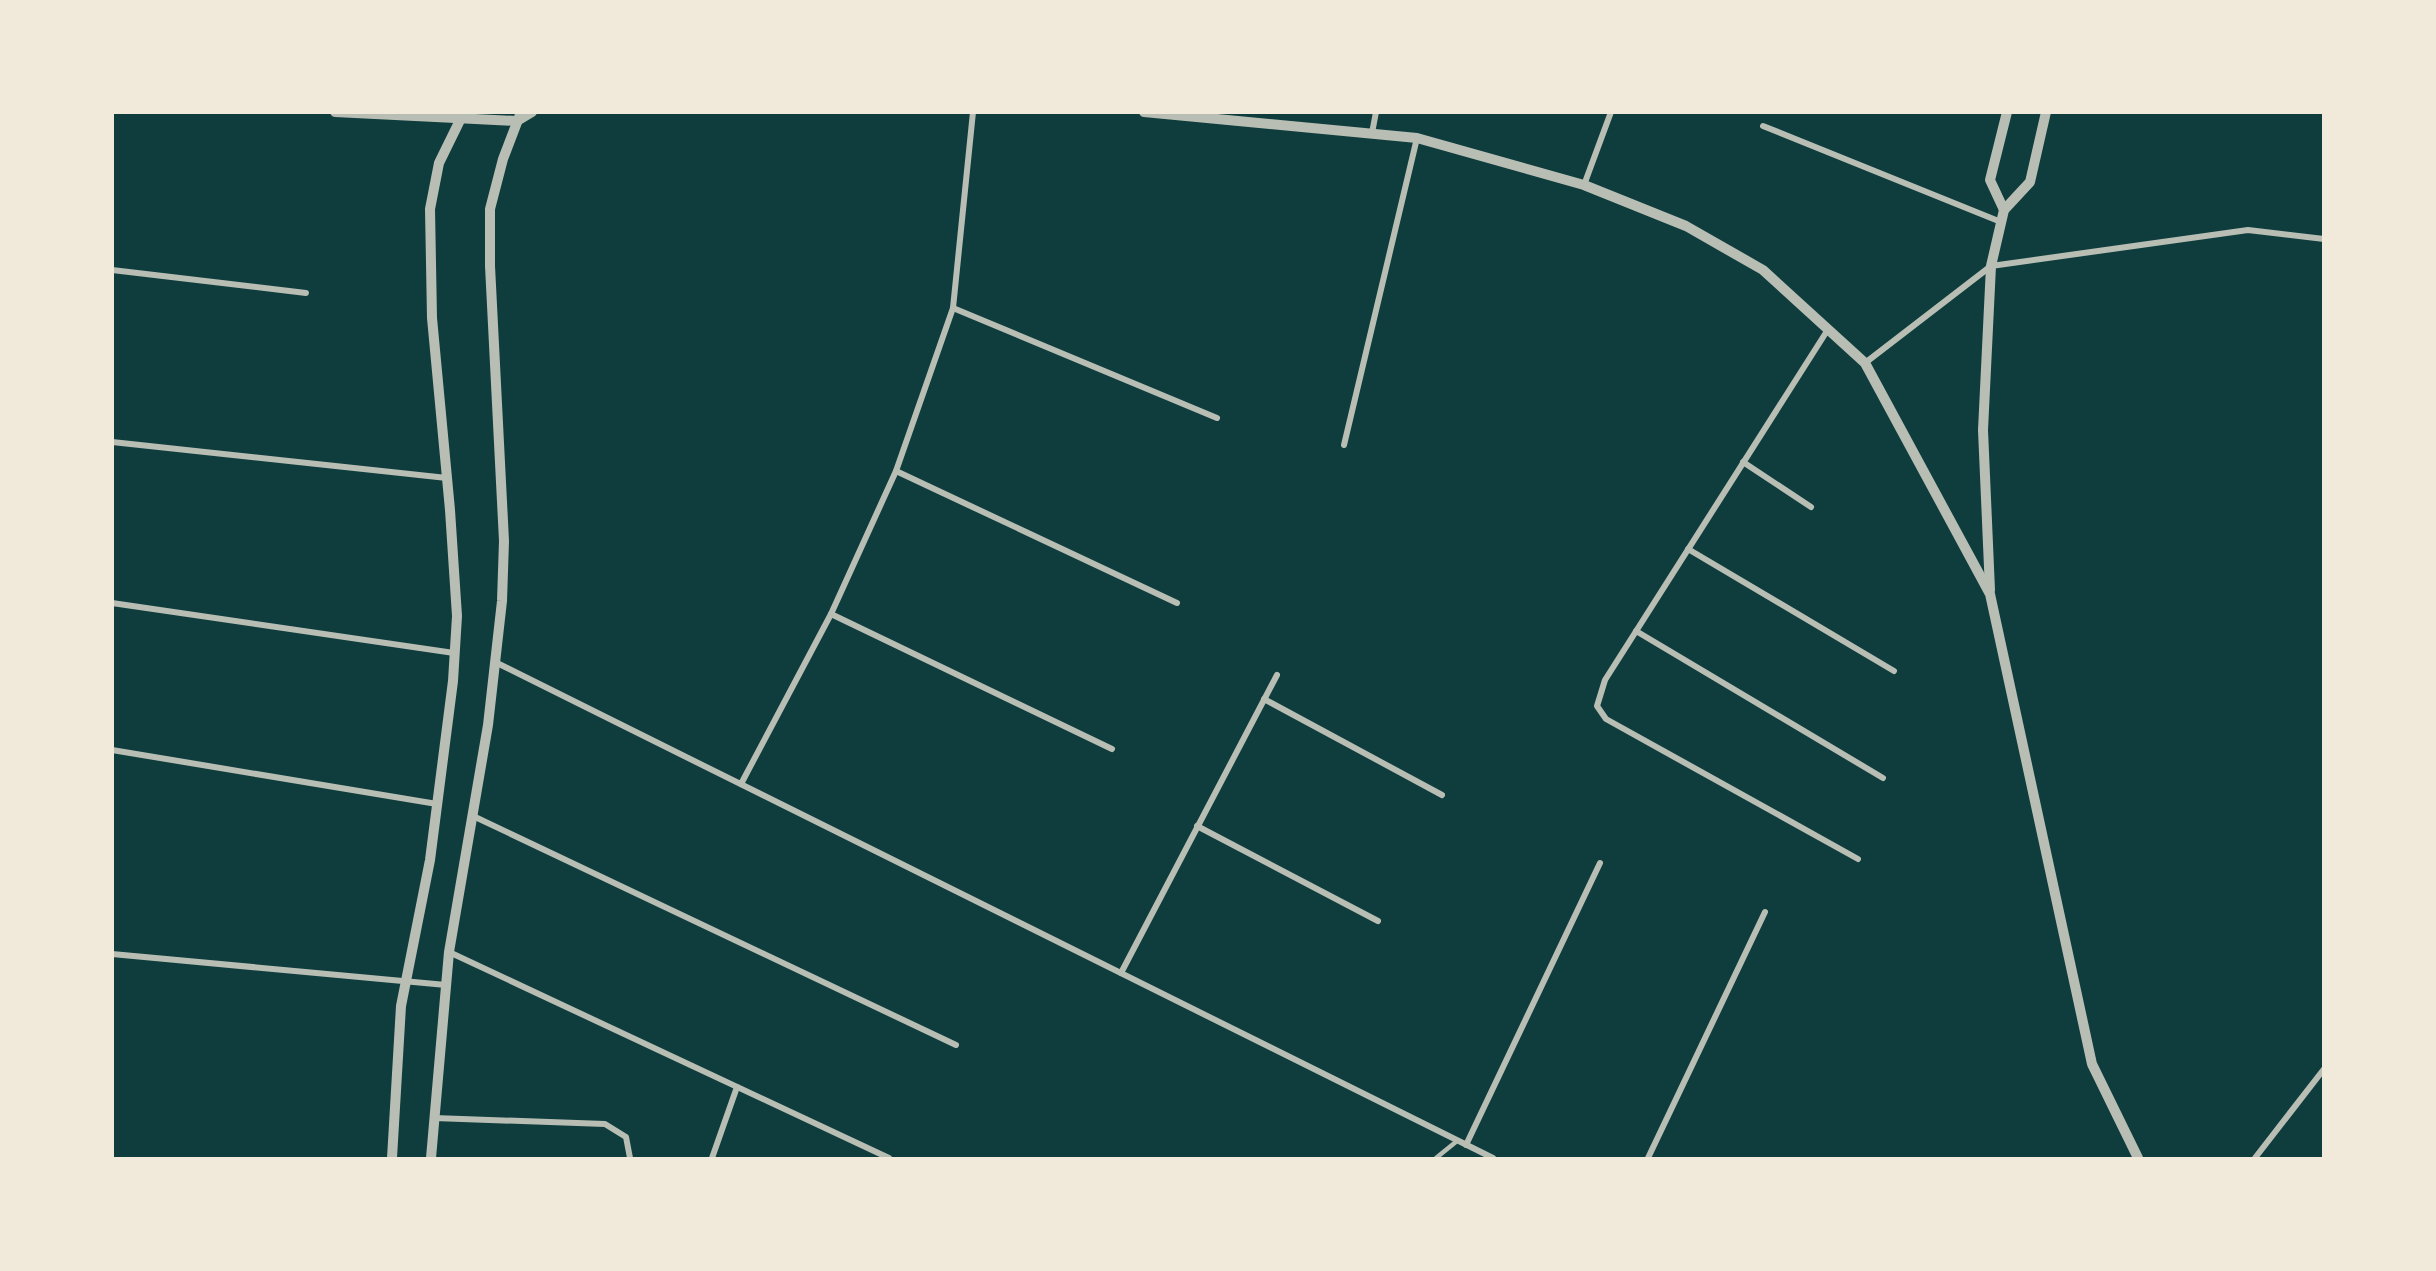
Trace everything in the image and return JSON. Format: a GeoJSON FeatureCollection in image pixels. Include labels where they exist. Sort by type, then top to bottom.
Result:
{"type":"FeatureCollection","features":[{"type":"Feature","properties":{"kind":"street"},"geometry":{"type":"LineString","coordinates":[[336,112],[519,117],[532,112]]}},
{"type":"Feature","properties":{"kind":"street"},"geometry":{"type":"LineString","coordinates":[[741,784],[831,614],[896,471],[954,309],[973,112]]}},
{"type":"Feature","properties":{"kind":"street"},"geometry":{"type":"LineString","coordinates":[[1144,112],[1417,138],[1584,185],[1686,226],[1764,270],[1827,331],[1865,363],[1990,594]]}},
{"type":"Feature","properties":{"kind":"street"},"geometry":{"type":"LineString","coordinates":[[1372,134],[1376,112]]}},
{"type":"Feature","properties":{"kind":"street"},"geometry":{"type":"LineString","coordinates":[[1584,185],[1611,112]]}},
{"type":"Feature","properties":{"kind":"street"},"geometry":{"type":"LineString","coordinates":[[2004,210],[1990,180],[2007,112]]}},
{"type":"Feature","properties":{"kind":"street"},"geometry":{"type":"LineString","coordinates":[[2046,112],[2030,182],[2004,210],[1991,266],[1983,430],[1990,594],[2091,1064],[2138,1158]]}},
{"type":"Feature","properties":{"kind":"street"},"geometry":{"type":"LineString","coordinates":[[392,1158],[401,1006],[430,860],[457,616],[432,318],[430,208],[439,163],[463,116]]}},
{"type":"Feature","properties":{"kind":"street"},"geometry":{"type":"LineString","coordinates":[[431,1158],[449,952],[488,725],[502,601],[504,541],[490,266],[490,209],[519,117]]}},
{"type":"Feature","properties":{"kind":"street"},"geometry":{"type":"LineString","coordinates":[[1762,126],[2001,222]]}},
{"type":"Feature","properties":{"kind":"street"},"geometry":{"type":"LineString","coordinates":[[1344,445],[1417,138]]}},
{"type":"Feature","properties":{"kind":"street"},"geometry":{"type":"LineString","coordinates":[[1865,363],[1991,266],[2248,230],[2324,238]]}},
{"type":"Feature","properties":{"kind":"street"},"geometry":{"type":"LineString","coordinates":[[112,270],[306,293]]}},
{"type":"Feature","properties":{"kind":"street"},"geometry":{"type":"LineString","coordinates":[[954,309],[1217,417]]}},
{"type":"Feature","properties":{"kind":"street"},"geometry":{"type":"LineString","coordinates":[[1827,331],[1605,680],[1597,706],[1606,719],[1858,859]]}},
{"type":"Feature","properties":{"kind":"street"},"geometry":{"type":"LineString","coordinates":[[112,442],[447,478]]}},
{"type":"Feature","properties":{"kind":"street"},"geometry":{"type":"LineString","coordinates":[[1743,462],[1811,507]]}},
{"type":"Feature","properties":{"kind":"street"},"geometry":{"type":"LineString","coordinates":[[896,471],[1177,603]]}},
{"type":"Feature","properties":{"kind":"street"},"geometry":{"type":"LineString","coordinates":[[1688,549],[1894,671]]}},
{"type":"Feature","properties":{"kind":"street"},"geometry":{"type":"LineString","coordinates":[[112,603],[454,653]]}},
{"type":"Feature","properties":{"kind":"street"},"geometry":{"type":"LineString","coordinates":[[831,614],[1112,748]]}},
{"type":"Feature","properties":{"kind":"street"},"geometry":{"type":"LineString","coordinates":[[1636,631],[1883,778]]}},
{"type":"Feature","properties":{"kind":"street"},"geometry":{"type":"LineString","coordinates":[[495,662],[1493,1158]]}},
{"type":"Feature","properties":{"kind":"street"},"geometry":{"type":"LineString","coordinates":[[1120,973],[1276,675]]}},
{"type":"Feature","properties":{"kind":"street"},"geometry":{"type":"LineString","coordinates":[[1264,699],[1442,795]]}},
{"type":"Feature","properties":{"kind":"street"},"geometry":{"type":"LineString","coordinates":[[112,750],[436,804]]}},
{"type":"Feature","properties":{"kind":"street"},"geometry":{"type":"LineString","coordinates":[[472,816],[956,1045]]}},
{"type":"Feature","properties":{"kind":"street"},"geometry":{"type":"LineString","coordinates":[[1197,826],[1378,921]]}},
{"type":"Feature","properties":{"kind":"street"},"geometry":{"type":"LineString","coordinates":[[1466,1144],[1600,863]]}},
{"type":"Feature","properties":{"kind":"street"},"geometry":{"type":"LineString","coordinates":[[1648,1158],[1765,912]]}},
{"type":"Feature","properties":{"kind":"street"},"geometry":{"type":"LineString","coordinates":[[449,952],[889,1158]]}},
{"type":"Feature","properties":{"kind":"street"},"geometry":{"type":"LineString","coordinates":[[112,954],[446,985]]}},
{"type":"Feature","properties":{"kind":"street"},"geometry":{"type":"LineString","coordinates":[[2255,1158],[2324,1069]]}},
{"type":"Feature","properties":{"kind":"street"},"geometry":{"type":"LineString","coordinates":[[712,1158],[736,1087]]}},
{"type":"Feature","properties":{"kind":"street"},"geometry":{"type":"LineString","coordinates":[[434,1118],[605,1124],[626,1137],[630,1158]]}},
{"type":"Feature","properties":{"kind":"lane"},"geometry":{"type":"LineString","coordinates":[[1436,1158],[1457,1141]]}}]}
